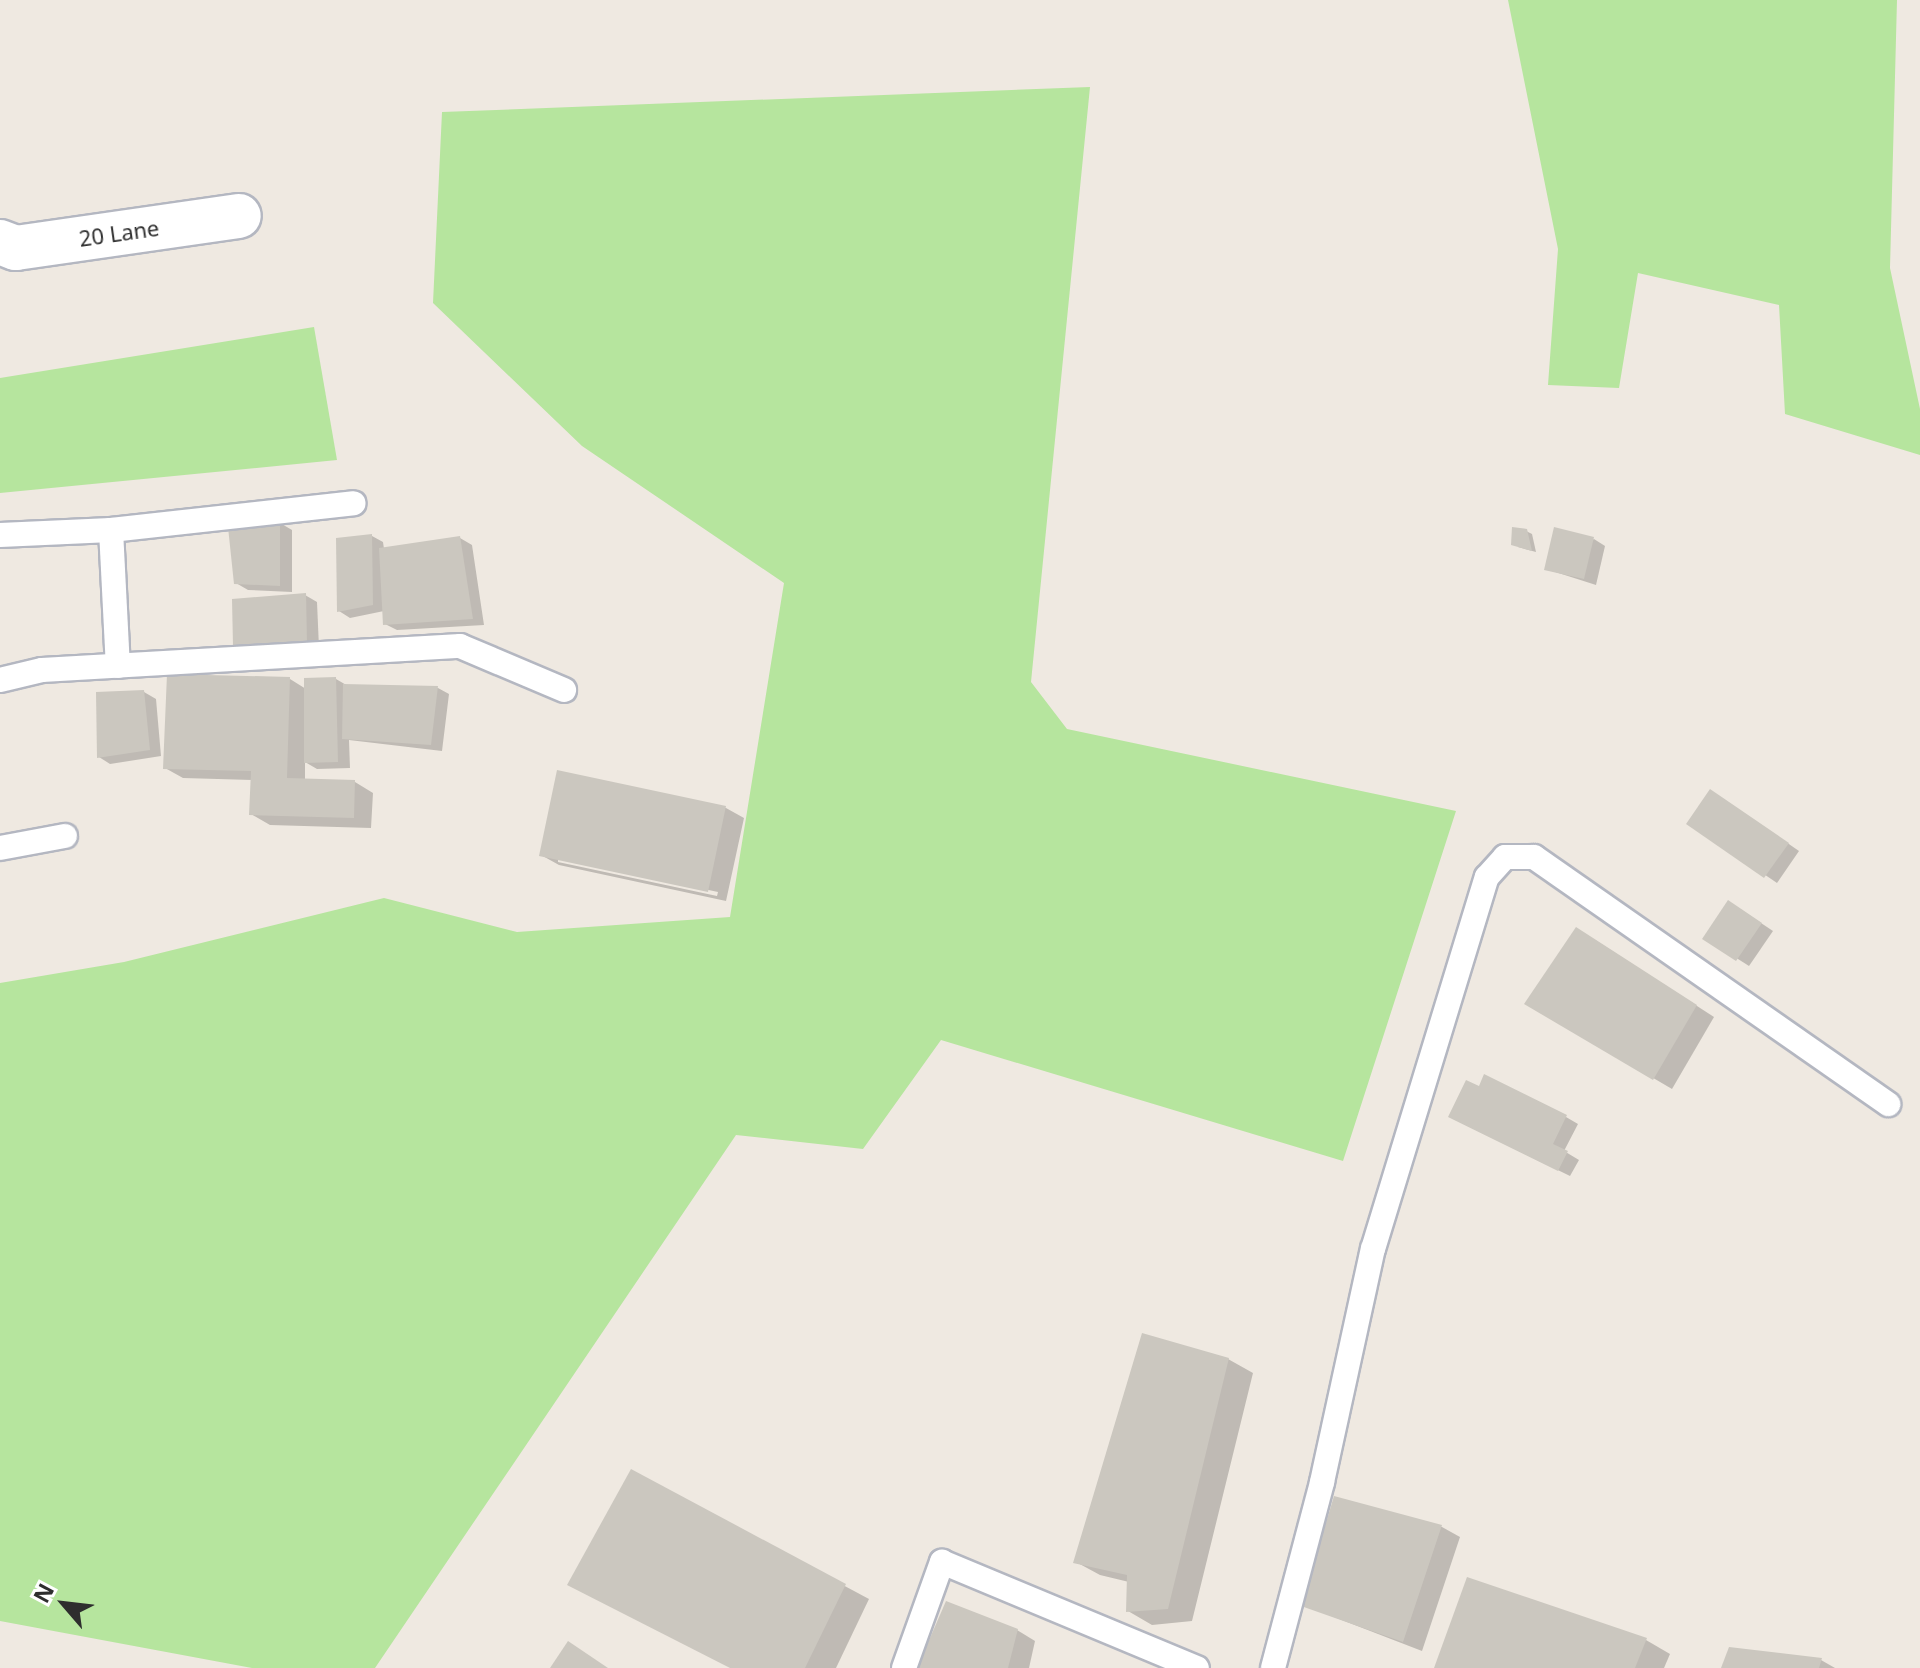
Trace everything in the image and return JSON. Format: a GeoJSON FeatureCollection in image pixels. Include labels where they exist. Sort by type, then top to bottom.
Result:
{"type":"FeatureCollection","features":[{"type":"Feature","properties":{"kind":"street","name":"20 Lane"},"geometry":{"type":"LineString","coordinates":[[0,242],[16,248],[239,216]]}},
{"type":"Feature","properties":{"kind":"lane"},"geometry":{"type":"LineString","coordinates":[[0,535],[111,530],[354,503]]}},
{"type":"Feature","properties":{"kind":"lane"},"geometry":{"type":"LineString","coordinates":[[111,530],[118,666]]}},
{"type":"Feature","properties":{"kind":"lane"},"geometry":{"type":"LineString","coordinates":[[0,680],[42,670],[460,646],[564,690]]}},
{"type":"Feature","properties":{"kind":"lane"},"geometry":{"type":"LineString","coordinates":[[0,848],[65,836]]}},
{"type":"Feature","properties":{"kind":"lane"},"geometry":{"type":"LineString","coordinates":[[1273,1668],[1322,1482],[1373,1249],[1487,877],[1505,857],[1534,857],[1888,1104]]}},
{"type":"Feature","properties":{"kind":"lane"},"geometry":{"type":"LineString","coordinates":[[904,1668],[942,1562],[1197,1668]]}},
{"type":"Feature","properties":{"kind":"green space"},"geometry":{"type":"Polygon","coordinates":[[[1508,0],[1897,0],[1890,268],[1920,409],[1920,455],[1785,414],[1779,305],[1638,273],[1619,388],[1548,385],[1558,249],[1508,0]]]}},
{"type":"Feature","properties":{"kind":"green space"},"geometry":{"type":"Polygon","coordinates":[[[1090,87],[1031,682],[1067,729],[1456,811],[1343,1161],[941,1040],[863,1149],[736,1135],[375,1668],[252,1668],[0,1621],[0,983],[124,962],[384,898],[517,932],[730,917],[784,583],[582,446],[433,303],[442,112],[1090,87]]]}},
{"type":"Feature","properties":{"kind":"green space"},"geometry":{"type":"Polygon","coordinates":[[[314,327],[337,460],[0,493],[0,378],[314,327]]]}},
{"type":"Feature","properties":{"kind":"building"},"geometry":{"type":"Polygon","coordinates":[[[280,521],[280,586],[234,584],[228,527],[280,521]]]}},
{"type":"Feature","properties":{"kind":"building"},"geometry":{"type":"Polygon","coordinates":[[[1512,527],[1527,529],[1532,551],[1511,545],[1512,527]]]}},
{"type":"Feature","properties":{"kind":"building"},"geometry":{"type":"Polygon","coordinates":[[[1554,527],[1594,537],[1584,579],[1544,570],[1554,527]]]}},
{"type":"Feature","properties":{"kind":"building"},"geometry":{"type":"Polygon","coordinates":[[[372,534],[373,605],[337,612],[336,538],[372,534]]]}},
{"type":"Feature","properties":{"kind":"building"},"geometry":{"type":"Polygon","coordinates":[[[460,536],[473,619],[383,625],[379,548],[460,536]]]}},
{"type":"Feature","properties":{"kind":"building"},"geometry":{"type":"Polygon","coordinates":[[[306,593],[307,643],[233,646],[232,599],[306,593]]]}},
{"type":"Feature","properties":{"kind":"building"},"geometry":{"type":"Polygon","coordinates":[[[167,674],[290,677],[287,778],[355,780],[354,818],[249,815],[251,771],[163,769],[167,674]]]}},
{"type":"Feature","properties":{"kind":"building"},"geometry":{"type":"Polygon","coordinates":[[[336,677],[338,762],[304,763],[304,678],[336,677]]]}},
{"type":"Feature","properties":{"kind":"building"},"geometry":{"type":"Polygon","coordinates":[[[343,684],[438,686],[431,745],[342,739],[343,684]]]}},
{"type":"Feature","properties":{"kind":"building"},"geometry":{"type":"Polygon","coordinates":[[[144,690],[150,750],[97,758],[96,692],[144,690]]]}},
{"type":"Feature","properties":{"kind":"building"},"geometry":{"type":"Polygon","coordinates":[[[557,770],[726,806],[708,892],[539,856],[557,770]]]}},
{"type":"Feature","properties":{"kind":"building"},"geometry":{"type":"Polygon","coordinates":[[[1710,789],[1789,843],[1764,878],[1686,824],[1710,789]]]}},
{"type":"Feature","properties":{"kind":"building"},"geometry":{"type":"Polygon","coordinates":[[[1728,900],[1762,923],[1736,961],[1702,939],[1728,900]]]}},
{"type":"Feature","properties":{"kind":"building"},"geometry":{"type":"Polygon","coordinates":[[[1576,927],[1697,1005],[1653,1080],[1524,1004],[1576,927]]]}},
{"type":"Feature","properties":{"kind":"building"},"geometry":{"type":"Polygon","coordinates":[[[1484,1074],[1567,1115],[1553,1144],[1568,1151],[1558,1171],[1448,1117],[1466,1080],[1479,1086],[1484,1074]]]}},
{"type":"Feature","properties":{"kind":"building"},"geometry":{"type":"Polygon","coordinates":[[[1142,1333],[1229,1358],[1168,1609],[1126,1612],[1127,1575],[1073,1563],[1142,1333]]]}},
{"type":"Feature","properties":{"kind":"building"},"geometry":{"type":"Polygon","coordinates":[[[631,1469],[846,1584],[805,1668],[730,1668],[567,1585],[631,1469]]]}},
{"type":"Feature","properties":{"kind":"building"},"geometry":{"type":"Polygon","coordinates":[[[1334,1496],[1442,1525],[1403,1642],[1301,1606],[1334,1496]]]}},
{"type":"Feature","properties":{"kind":"building"},"geometry":{"type":"Polygon","coordinates":[[[1467,1577],[1647,1638],[1635,1668],[1434,1668],[1467,1577]]]}},
{"type":"Feature","properties":{"kind":"building"},"geometry":{"type":"Polygon","coordinates":[[[946,1601],[1018,1629],[1008,1668],[917,1668],[946,1601]]]}},
{"type":"Feature","properties":{"kind":"building"},"geometry":{"type":"Polygon","coordinates":[[[568,1641],[608,1668],[550,1668],[568,1641]]]}},
{"type":"Feature","properties":{"kind":"building"},"geometry":{"type":"Polygon","coordinates":[[[1729,1647],[1822,1658],[1819,1668],[1721,1668],[1729,1647]]]}}]}
